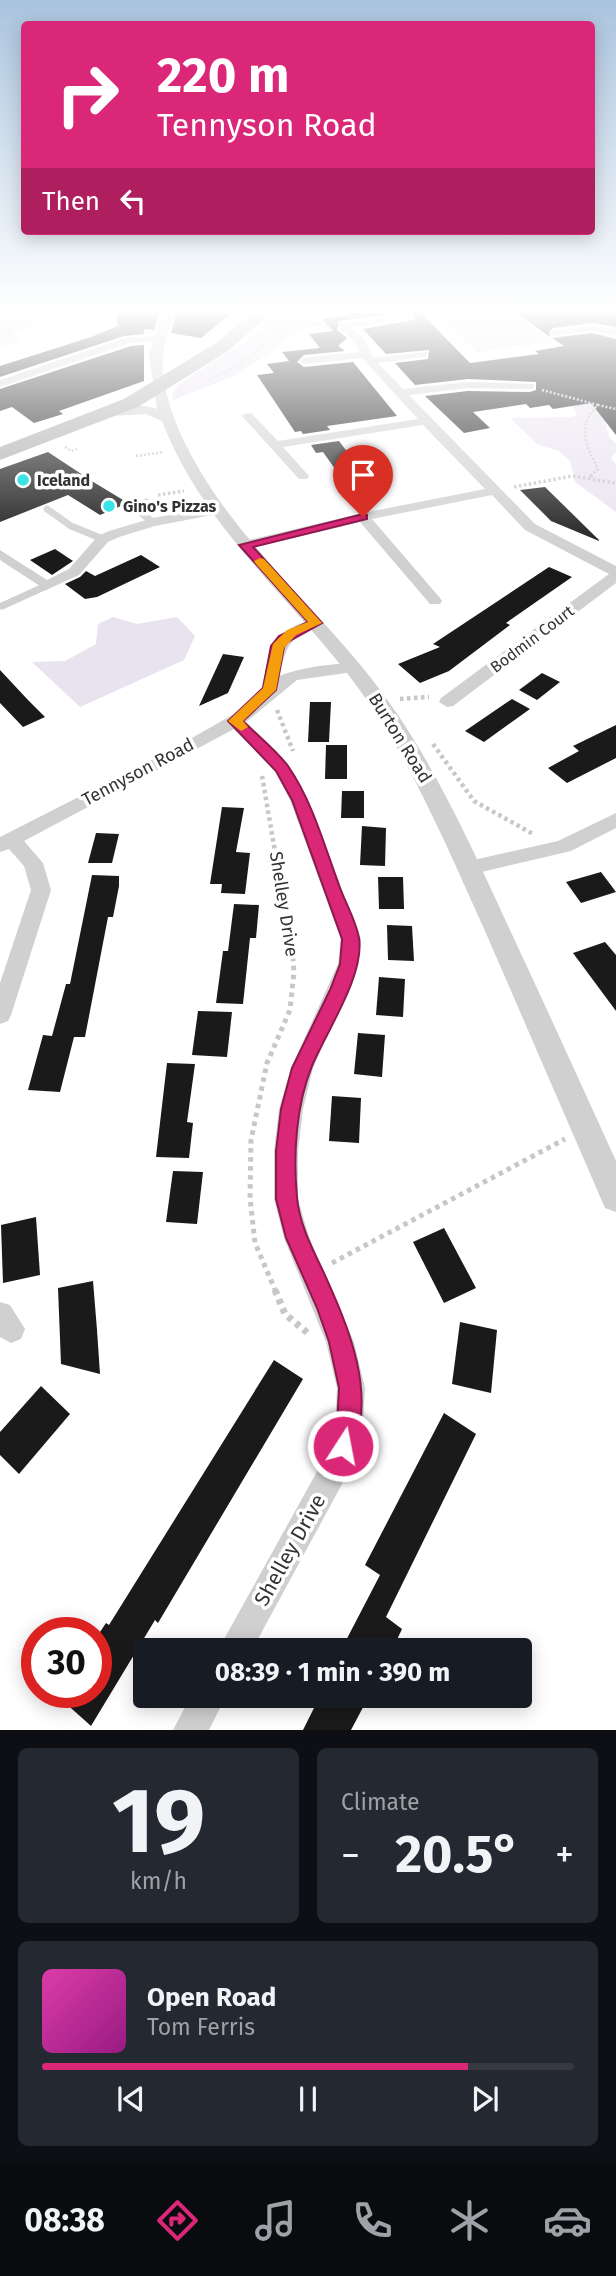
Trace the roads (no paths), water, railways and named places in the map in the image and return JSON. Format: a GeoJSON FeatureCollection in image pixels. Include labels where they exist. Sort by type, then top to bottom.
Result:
{"type":"FeatureCollection","features":[{"type":"Feature","properties":{"kind":"main road"},"geometry":{"type":"LineString","coordinates":[[0,454],[112,412],[147,394]]}},
{"type":"Feature","properties":{"kind":"street","name":"Burton Road"},"geometry":{"type":"LineString","coordinates":[[160,394],[167,418],[203,488],[218,510],[245,545],[354,668],[418,765],[469,868],[616,1197]]}},
{"type":"Feature","properties":{"kind":"street"},"geometry":{"type":"LineString","coordinates":[[402,394],[530,527],[616,574]]}},
{"type":"Feature","properties":{"kind":"street"},"geometry":{"type":"LineString","coordinates":[[112,412],[148,410],[167,418]]}},
{"type":"Feature","properties":{"kind":"street"},"geometry":{"type":"LineString","coordinates":[[247,415],[303,475]]}},
{"type":"Feature","properties":{"kind":"street"},"geometry":{"type":"LineString","coordinates":[[276,445],[426,421]]}},
{"type":"Feature","properties":{"kind":"street"},"geometry":{"type":"LineString","coordinates":[[245,545],[363,517],[493,491]]}},
{"type":"Feature","properties":{"kind":"street"},"geometry":{"type":"LineString","coordinates":[[0,554],[46,586],[74,572],[103,540],[153,522],[218,510]]}},
{"type":"Feature","properties":{"kind":"street"},"geometry":{"type":"LineString","coordinates":[[363,517],[435,601]]}},
{"type":"Feature","properties":{"kind":"street","name":"Bodmin Court"},"geometry":{"type":"LineString","coordinates":[[447,702],[616,574]]}},
{"type":"Feature","properties":{"kind":"street"},"geometry":{"type":"LineString","coordinates":[[269,690],[277,646],[292,632],[316,623]]}},
{"type":"Feature","properties":{"kind":"street","name":"Tennyson Road"},"geometry":{"type":"LineString","coordinates":[[5,842],[235,721],[269,690],[306,672],[354,668]]}},
{"type":"Feature","properties":{"kind":"street","name":"Shelley Drive"},"geometry":{"type":"LineString","coordinates":[[235,721],[282,768],[299,800],[351,939],[348,964],[302,1068],[291,1109],[286,1151],[286,1199],[297,1238],[327,1306],[345,1365],[351,1388],[349,1426],[337,1465],[241,1638]]}},
{"type":"Feature","properties":{"kind":"street"},"geometry":{"type":"LineString","coordinates":[[469,868],[557,848],[587,837],[616,819]]}},
{"type":"Feature","properties":{"kind":"street"},"geometry":{"type":"LineString","coordinates":[[0,1015],[41,890],[33,863],[5,842]]}},
{"type":"Feature","properties":{"kind":"street"},"geometry":{"type":"LineString","coordinates":[[190,1730],[202,1708]]}},
{"type":"Feature","properties":{"kind":"lane"},"geometry":{"type":"LineString","coordinates":[[147,499],[141,513],[153,522]]}},
{"type":"Feature","properties":{"kind":"lane"},"geometry":{"type":"LineString","coordinates":[[47,509],[71,526],[103,540]]}},
{"type":"Feature","properties":{"kind":"lane"},"geometry":{"type":"LineString","coordinates":[[2,606],[46,586]]}},
{"type":"Feature","properties":{"kind":"place","name":"Iceland"},"geometry":{"type":"Point","coordinates":[23,480]}},
{"type":"Feature","properties":{"kind":"place","name":"Gino's Pizzas"},"geometry":{"type":"Point","coordinates":[109,506]}}]}
